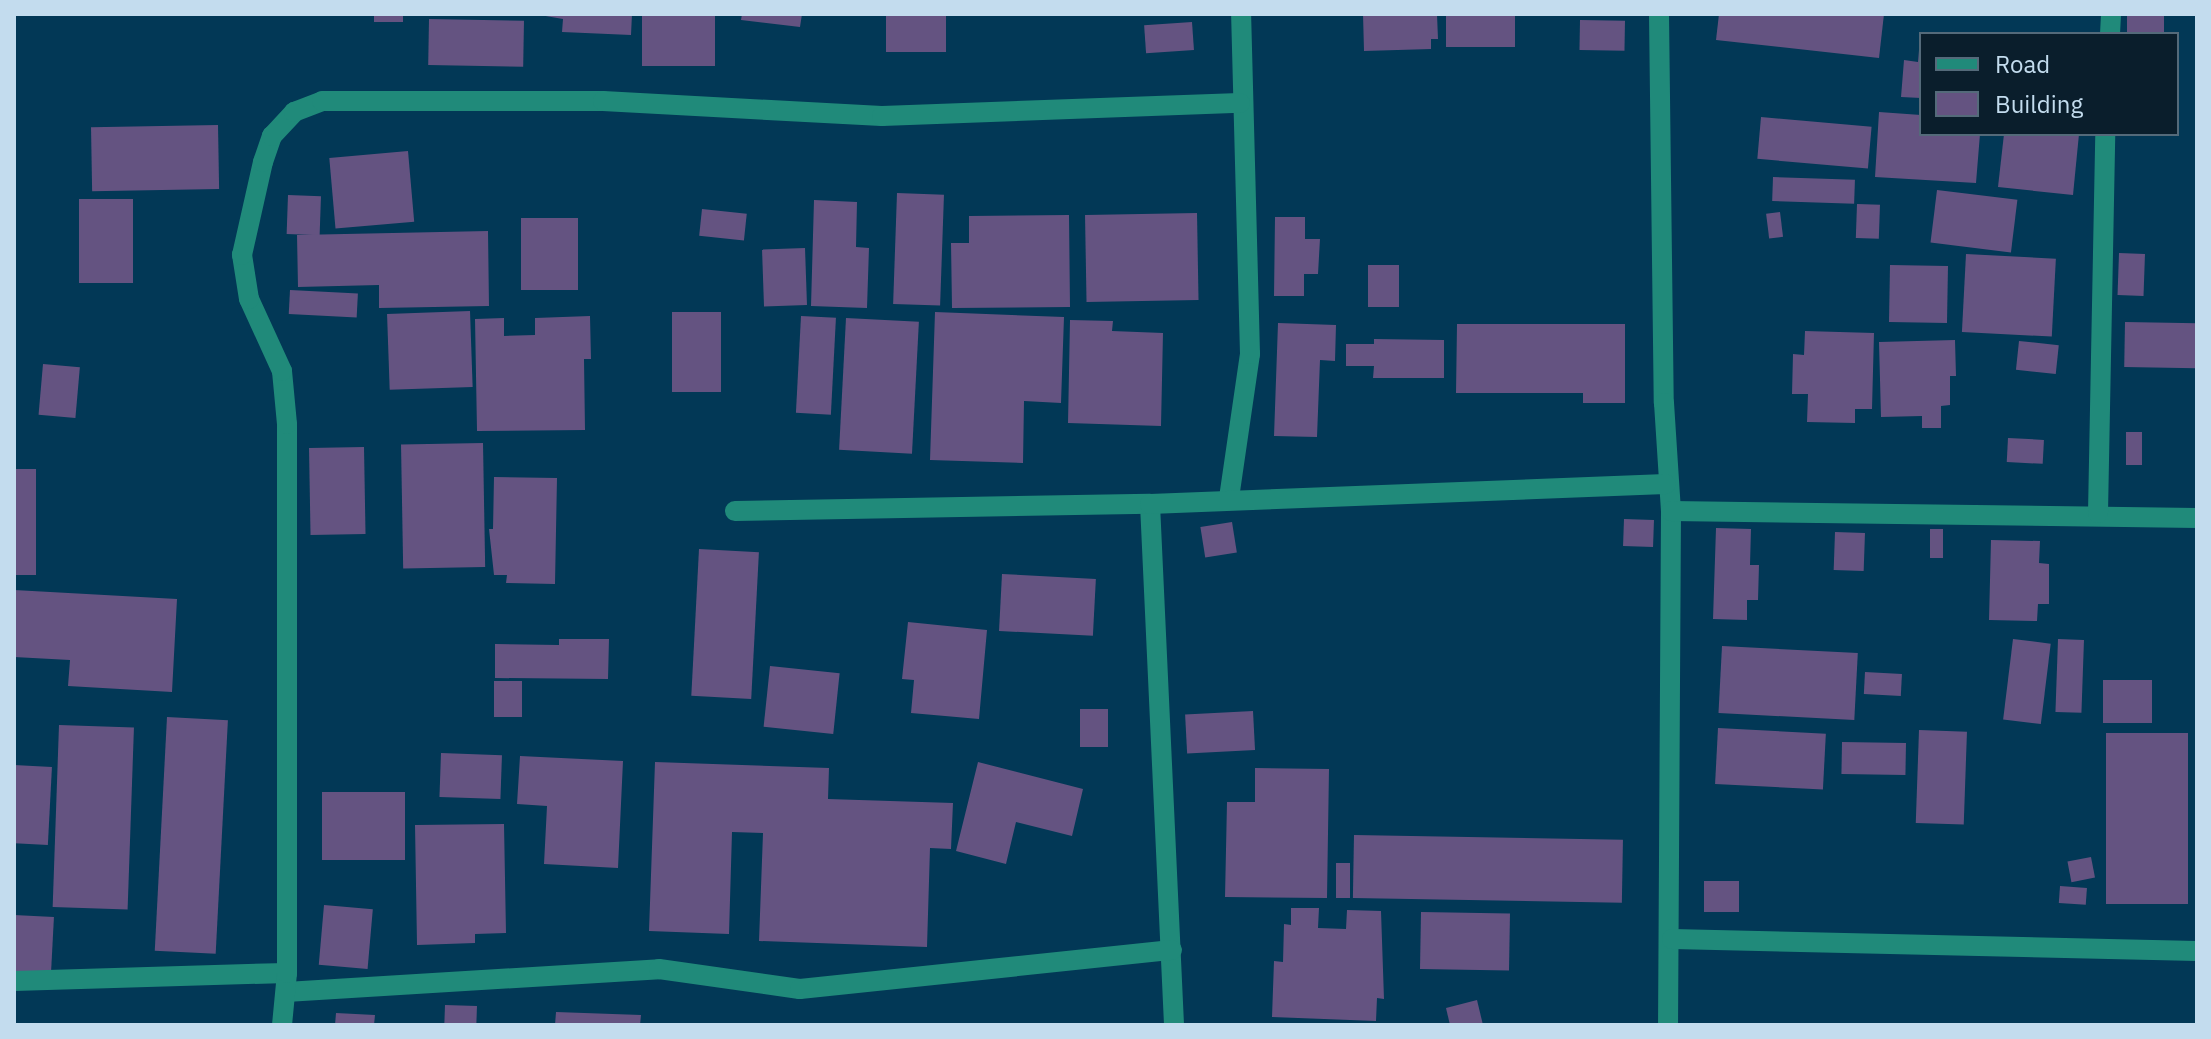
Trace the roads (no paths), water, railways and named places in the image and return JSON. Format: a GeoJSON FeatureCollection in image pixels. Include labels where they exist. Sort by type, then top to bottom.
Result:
{"type":"FeatureCollection","features":[{"type":"Feature","properties":{"kind":"street"},"geometry":{"type":"LineString","coordinates":[[1229,498],[1250,354],[1240,103],[1241,14]]}},
{"type":"Feature","properties":{"kind":"street"},"geometry":{"type":"LineString","coordinates":[[1659,14],[1666,484],[1671,511],[1672,939],[1668,1025]]}},
{"type":"Feature","properties":{"kind":"street"},"geometry":{"type":"LineString","coordinates":[[282,1025],[286,982],[287,424],[282,371],[249,299],[242,255],[268,149],[294,112],[322,101],[603,101],[882,116],[1240,103]]}},
{"type":"Feature","properties":{"kind":"street"},"geometry":{"type":"LineString","coordinates":[[2098,513],[2105,136]]}},
{"type":"Feature","properties":{"kind":"street"},"geometry":{"type":"LineString","coordinates":[[735,511],[1150,504],[1229,498],[1666,484]]}},
{"type":"Feature","properties":{"kind":"street"},"geometry":{"type":"LineString","coordinates":[[1150,504],[1174,1025]]}},
{"type":"Feature","properties":{"kind":"street"},"geometry":{"type":"LineString","coordinates":[[1671,511],[2098,513],[2197,518]]}},
{"type":"Feature","properties":{"kind":"street"},"geometry":{"type":"LineString","coordinates":[[1672,939],[2197,951]]}},
{"type":"Feature","properties":{"kind":"street"},"geometry":{"type":"LineString","coordinates":[[14,981],[286,982],[659,969],[800,989],[1172,950]]}}]}
